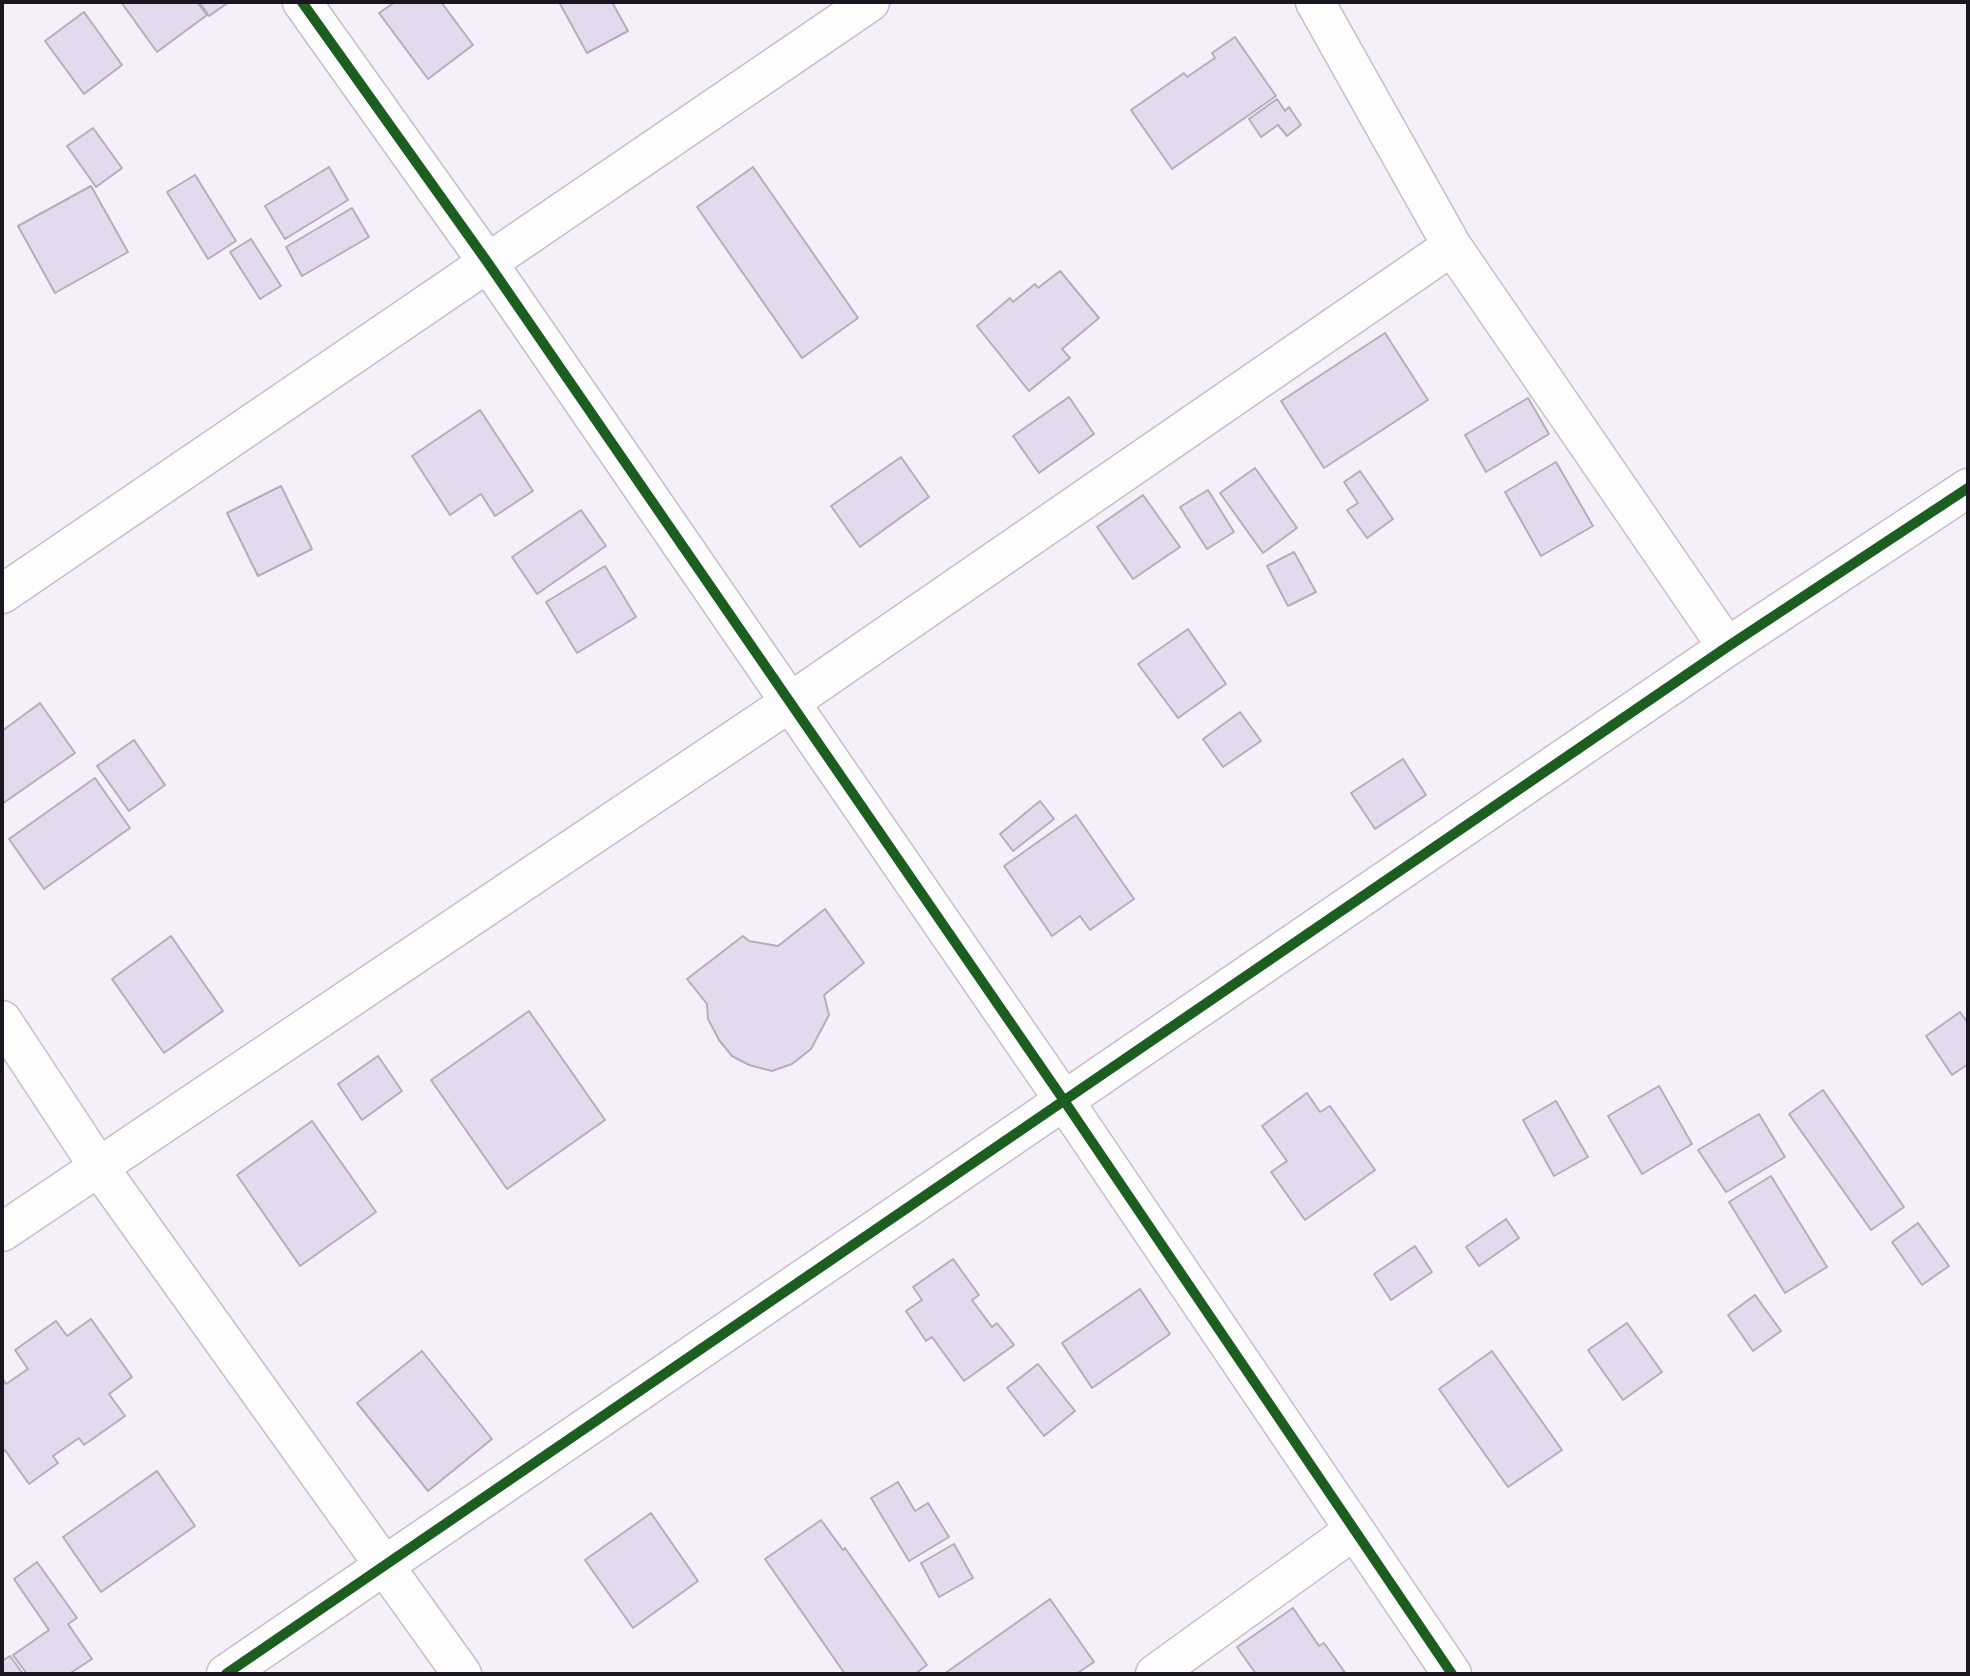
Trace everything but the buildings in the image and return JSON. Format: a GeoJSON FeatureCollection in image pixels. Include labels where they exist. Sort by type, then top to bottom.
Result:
{"type":"FeatureCollection","features":[{"type":"Feature","properties":{"kind":"street"},"geometry":{"type":"LineString","coordinates":[[302,2],[488,263],[1065,1102],[1452,1674]]}},
{"type":"Feature","properties":{"kind":"street"},"geometry":{"type":"LineString","coordinates":[[2,594],[870,2]]}},
{"type":"Feature","properties":{"kind":"street"},"geometry":{"type":"LineString","coordinates":[[1315,2],[1452,246],[1727,647]]}},
{"type":"Feature","properties":{"kind":"street"},"geometry":{"type":"LineString","coordinates":[[2,1232],[789,703],[1452,246]]}},
{"type":"Feature","properties":{"kind":"street"},"geometry":{"type":"LineString","coordinates":[[226,1674],[1727,647],[1968,488]]}},
{"type":"Feature","properties":{"kind":"street"},"geometry":{"type":"LineString","coordinates":[[2,1020],[98,1166],[462,1674]]}},
{"type":"Feature","properties":{"kind":"street"},"geometry":{"type":"LineString","coordinates":[[1155,1674],[1353,1531]]}},
{"type":"Feature","properties":{"kind":"cycle path"},"geometry":{"type":"LineString","coordinates":[[302,2],[488,263],[1065,1102],[1452,1674]]}},
{"type":"Feature","properties":{"kind":"cycle path"},"geometry":{"type":"LineString","coordinates":[[226,1674],[1727,647],[1968,488]]}}]}
